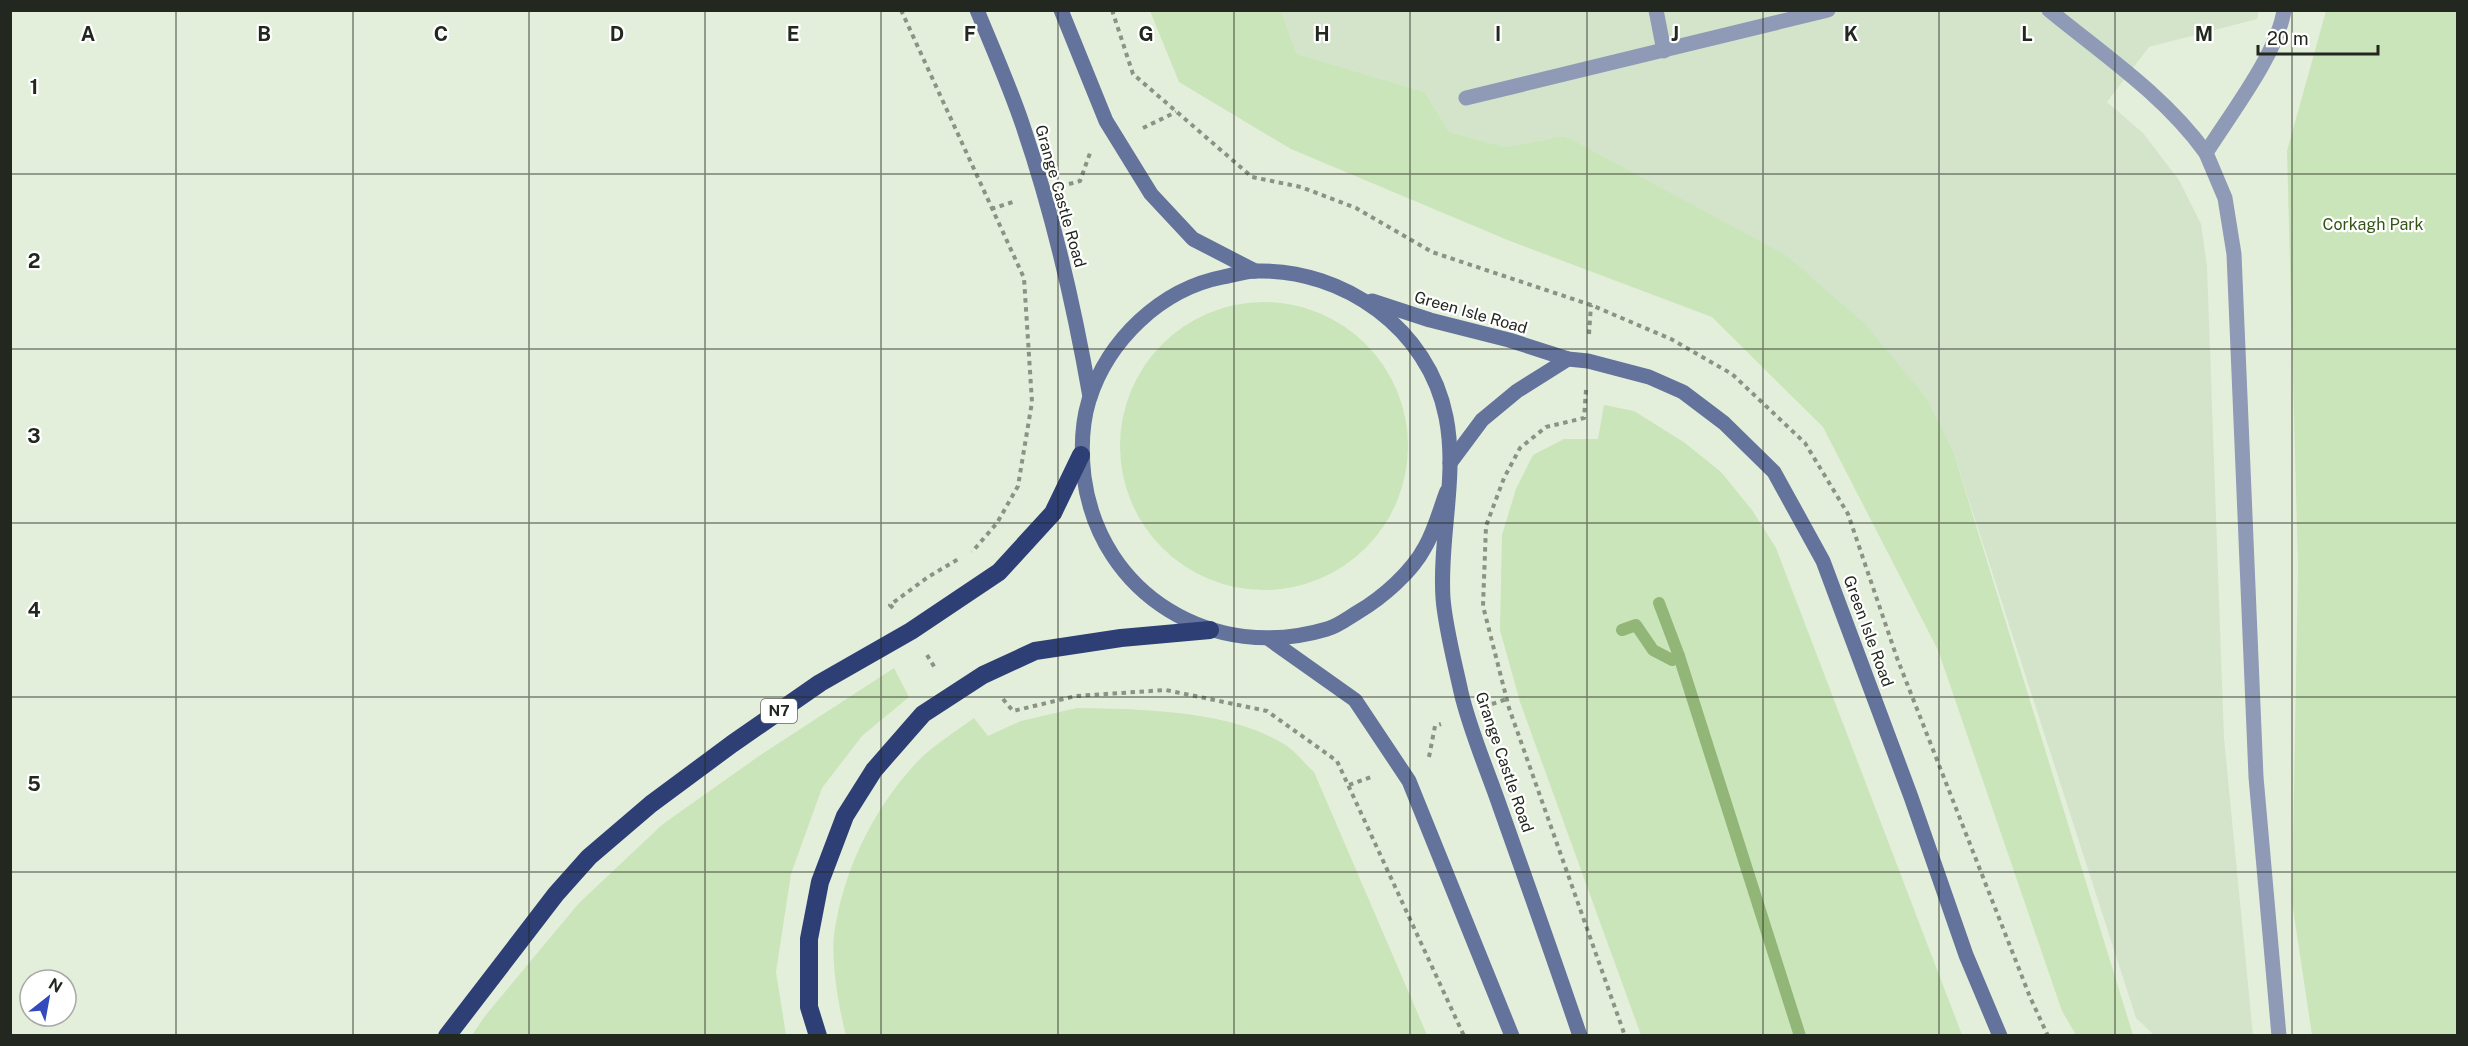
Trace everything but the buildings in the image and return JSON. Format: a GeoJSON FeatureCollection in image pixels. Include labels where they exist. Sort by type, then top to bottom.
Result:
{"type":"FeatureCollection","features":[{"type":"Feature","properties":{"kind":"highway","name":"N7"},"geometry":{"type":"LineString","coordinates":[[447,1035],[556,894],[590,857],[651,804],[732,744],[820,683],[911,631],[999,572],[1053,513],[1081,455]]}},
{"type":"Feature","properties":{"kind":"highway"},"geometry":{"type":"LineString","coordinates":[[818,1035],[809,1007],[809,939],[820,882],[845,816],[874,770],[923,714],[983,675],[1035,651],[1121,638],[1210,630]]}},
{"type":"Feature","properties":{"kind":"main road","name":"Grange Castle Road"},"geometry":{"type":"LineString","coordinates":[[977,10],[1022,124],[1044,192],[1074,312],[1090,397]]}},
{"type":"Feature","properties":{"kind":"main road","name":"Grange Castle Road"},"geometry":{"type":"LineString","coordinates":[[1060,10],[1106,121],[1151,194],[1193,239],[1255,271]]}},
{"type":"Feature","properties":{"kind":"main road","name":"Grange Castle Road"},"geometry":{"type":"LineString","coordinates":[[1447,491],[1425,549],[1384,597],[1330,628],[1269,639],[1210,630],[1167,611],[1132,582],[1104,544],[1087,501],[1081,455],[1083,425],[1090,397],[1115,348],[1153,308],[1202,281],[1255,271],[1311,276],[1363,298],[1401,329],[1429,369],[1446,415],[1450,463],[1443,599],[1462,695],[1580,1035]]}},
{"type":"Feature","properties":{"kind":"main road","name":"Green Isle Road"},"geometry":{"type":"LineString","coordinates":[[1363,298],[1430,320],[1509,340],[1568,360],[1588,361],[1648,377],[1683,392],[1724,423],[1774,472],[1823,561],[1911,797],[1966,955],[2000,1035]]}},
{"type":"Feature","properties":{"kind":"main road"},"geometry":{"type":"LineString","coordinates":[[1450,463],[1482,420],[1517,391],[1568,360]]}},
{"type":"Feature","properties":{"kind":"main road","name":"Grange Castle Road"},"geometry":{"type":"LineString","coordinates":[[1269,639],[1355,700],[1409,781],[1512,1035]]}},
{"type":"Feature","properties":{"kind":"lane"},"geometry":{"type":"LineString","coordinates":[[1656,10],[1664,51]]}},
{"type":"Feature","properties":{"kind":"lane"},"geometry":{"type":"LineString","coordinates":[[1466,98],[1828,10]]}},
{"type":"Feature","properties":{"kind":"lane"},"geometry":{"type":"LineString","coordinates":[[2049,10],[2161,100],[2187,127],[2206,153],[2225,198],[2234,254],[2256,777],[2279,1035]]}},
{"type":"Feature","properties":{"kind":"lane"},"geometry":{"type":"LineString","coordinates":[[2206,153],[2262,64],[2282,22],[2284,10]]}},
{"type":"Feature","properties":{"kind":"path"},"geometry":{"type":"LineString","coordinates":[[890,605],[928,577],[972,552],[997,523],[1018,486],[1032,402],[1023,278],[901,10]]}},
{"type":"Feature","properties":{"kind":"path"},"geometry":{"type":"LineString","coordinates":[[1112,10],[1133,75],[1252,177],[1312,191],[1356,208],[1432,252],[1591,305],[1671,339],[1732,374],[1805,443],[1848,514],[1902,669],[2030,997],[2048,1035]]}},
{"type":"Feature","properties":{"kind":"path"},"geometry":{"type":"LineString","coordinates":[[991,209],[1080,181],[1090,153],[1176,112]]}},
{"type":"Feature","properties":{"kind":"path"},"geometry":{"type":"LineString","coordinates":[[1584,418],[1546,427],[1520,448],[1504,478],[1486,526],[1483,606],[1507,699],[1625,1035]]}},
{"type":"Feature","properties":{"kind":"path"},"geometry":{"type":"LineString","coordinates":[[1013,711],[1076,696],[1166,690],[1267,711],[1337,761],[1464,1035]]}},
{"type":"Feature","properties":{"kind":"path"},"geometry":{"type":"LineString","coordinates":[[1349,785],[1429,757],[1434,726],[1507,699]]}},
{"type":"Feature","properties":{"kind":"shaded area"},"geometry":{"type":"Polygon","coordinates":[[[1281,11],[2259,11],[2257,19],[2149,47],[2107,102],[2143,133],[2179,180],[2201,224],[2207,266],[2224,738],[2253,1035],[2154,1035],[2136,1018],[1954,454],[1566,136],[1505,147],[1449,132],[1425,92],[1297,54],[1281,11]]]}},
{"type":"Feature","properties":{"kind":"green space"},"geometry":{"type":"Polygon","coordinates":[[[1150,11],[1281,11],[1297,54],[1425,92],[1449,132],[1505,147],[1565,136],[1787,256],[1865,324],[1927,399],[1954,454],[2133,1035],[2076,1035],[2062,1011],[1938,650],[1823,427],[1712,317],[1510,241],[1291,149],[1179,82],[1150,11]]]}},
{"type":"Feature","properties":{"kind":"green space","name":"Corkagh Park"},"geometry":{"type":"Polygon","coordinates":[[[2326,11],[2457,11],[2457,1035],[2312,1035],[2292,902],[2298,567],[2287,151],[2326,11]]]}},
{"type":"Feature","properties":{"kind":"green space"},"geometry":{"type":"Polygon","coordinates":[[[1264,302],[1292,305],[1319,313],[1344,326],[1366,344],[1384,366],[1397,391],[1405,418],[1408,446],[1405,474],[1397,501],[1384,526],[1366,548],[1344,566],[1319,579],[1292,587],[1264,590],[1236,587],[1209,579],[1184,566],[1162,548],[1144,526],[1131,501],[1123,474],[1120,446],[1123,418],[1131,391],[1144,366],[1162,344],[1184,326],[1209,313],[1236,305],[1264,302]]]}},
{"type":"Feature","properties":{"kind":"green space"},"geometry":{"type":"Polygon","coordinates":[[[1604,405],[1634,411],[1685,443],[1721,472],[1752,510],[1776,548],[1962,1035],[1641,1035],[1520,702],[1500,630],[1502,535],[1516,489],[1533,455],[1564,439],[1598,439],[1604,405]]]}},
{"type":"Feature","properties":{"kind":"green space"},"geometry":{"type":"Polygon","coordinates":[[[894,668],[909,697],[862,736],[822,788],[791,874],[776,972],[786,1035],[472,1035],[485,1016],[579,903],[663,824],[759,756],[894,668]]]}},
{"type":"Feature","properties":{"kind":"green space"},"geometry":{"type":"Polygon","coordinates":[[[1077,708],[1157,711],[1213,718],[1265,734],[1294,752],[1314,772],[1427,1035],[846,1035],[836,986],[833,946],[838,911],[852,865],[886,801],[922,757],[974,718],[988,736],[1021,721],[1077,708]]]}},
{"type":"Feature","properties":{"kind":"waterway"},"geometry":{"type":"LineString","coordinates":[[1659,603],[1679,656],[1800,1036]]}},
{"type":"Feature","properties":{"kind":"waterway"},"geometry":{"type":"LineString","coordinates":[[1622,630],[1636,625],[1653,650],[1672,660],[1679,656]]}}]}
